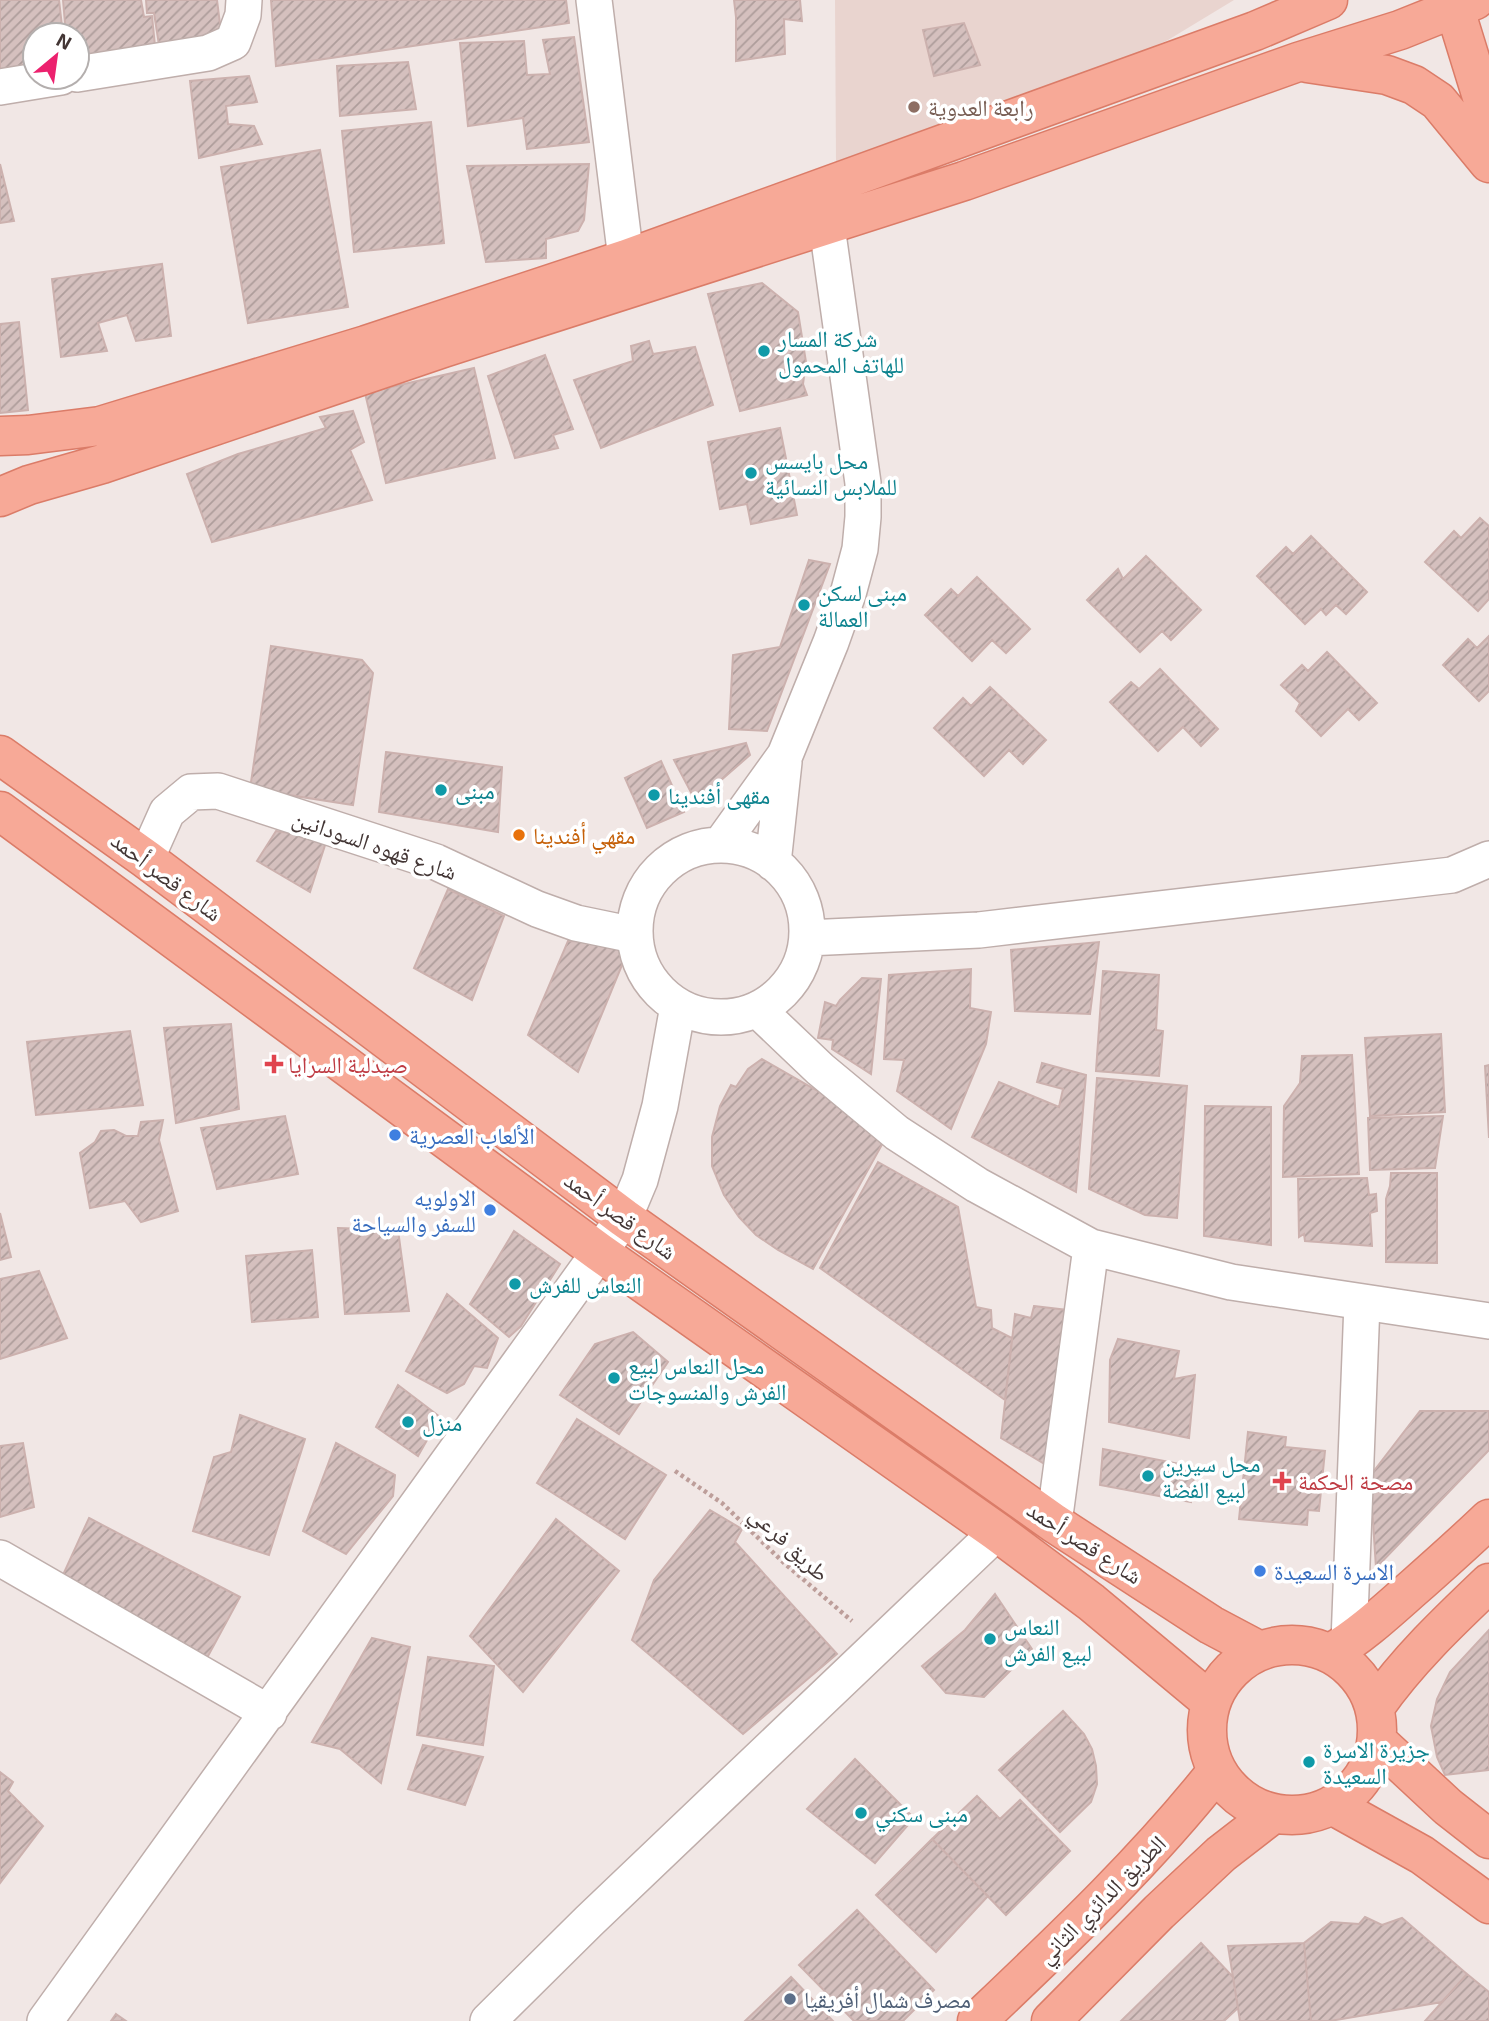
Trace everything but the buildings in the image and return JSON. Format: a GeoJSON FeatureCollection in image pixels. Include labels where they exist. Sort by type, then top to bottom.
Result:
{"type":"FeatureCollection","features":[{"type":"Feature","properties":{"kind":"main road"},"geometry":{"type":"LineString","coordinates":[[1255,31],[1301,0]]}},
{"type":"Feature","properties":{"kind":"main road"},"geometry":{"type":"LineString","coordinates":[[0,497],[29,485],[102,464],[443,348],[824,206],[1328,0]]}},
{"type":"Feature","properties":{"kind":"main road"},"geometry":{"type":"LineString","coordinates":[[0,436],[100,426],[366,345],[626,259],[824,206],[964,181],[1298,62],[1400,30],[1461,3],[1489,120]]}},
{"type":"Feature","properties":{"kind":"main road"},"geometry":{"type":"LineString","coordinates":[[1298,62],[1387,75],[1414,85],[1438,101],[1489,163]]}},
{"type":"Feature","properties":{"kind":"main road","name":"شارع قصر أحمد"},"geometry":{"type":"LineString","coordinates":[[0,755],[146,859],[624,1218],[1054,1523],[1211,1625],[1260,1651]]}},
{"type":"Feature","properties":{"kind":"main road","name":"شارع قصر أحمد"},"geometry":{"type":"LineString","coordinates":[[0,811],[598,1252],[997,1532],[1091,1602],[1211,1702]]}},
{"type":"Feature","properties":{"kind":"main road"},"geometry":{"type":"LineString","coordinates":[[1489,1519],[1340,1648],[1296,1644],[1277,1646],[1244,1659],[1230,1671],[1211,1702],[1208,1719],[1207,1737],[1217,1771],[1235,1794],[1260,1809],[1274,1813],[1303,1815],[1318,1811],[1346,1797],[1367,1772],[1374,1757],[1376,1724],[1393,1681],[1417,1653],[1489,1583]]}},
{"type":"Feature","properties":{"kind":"main road"},"geometry":{"type":"LineString","coordinates":[[1340,1648],[1350,1667],[1365,1685],[1376,1724],[1448,1807],[1489,1839]]}},
{"type":"Feature","properties":{"kind":"main road","name":"الطريق الدائري الثاني"},"geometry":{"type":"LineString","coordinates":[[977,2021],[1110,1893],[1180,1818],[1217,1771]]}},
{"type":"Feature","properties":{"kind":"main road"},"geometry":{"type":"LineString","coordinates":[[1332,1805],[1422,1855],[1489,1903]]}},
{"type":"Feature","properties":{"kind":"main road"},"geometry":{"type":"LineString","coordinates":[[1051,2021],[1167,1904],[1221,1854],[1274,1813]]}},
{"type":"Feature","properties":{"kind":"street"},"geometry":{"type":"LineString","coordinates":[[91,72],[208,53],[233,42],[243,15],[244,0]]}},
{"type":"Feature","properties":{"kind":"street"},"geometry":{"type":"LineString","coordinates":[[594,0],[626,259]]}},
{"type":"Feature","properties":{"kind":"street"},"geometry":{"type":"LineString","coordinates":[[0,87],[21,84]]}},
{"type":"Feature","properties":{"kind":"street"},"geometry":{"type":"LineString","coordinates":[[774,863],[785,755],[848,594],[860,549],[863,517],[863,483],[824,206]]}},
{"type":"Feature","properties":{"kind":"street"},"geometry":{"type":"LineString","coordinates":[[721,844],[785,755]]}},
{"type":"Feature","properties":{"kind":"street","name":"شارع قهوه السودانين"},"geometry":{"type":"LineString","coordinates":[[146,859],[167,812],[191,792],[218,791],[436,862],[537,909],[563,918],[634,934]]}},
{"type":"Feature","properties":{"kind":"street"},"geometry":{"type":"LineString","coordinates":[[721,844],[749,849],[774,863],[793,883],[804,909],[807,938],[800,966],[785,990],[758,1010],[734,1017],[705,1016],[678,1006],[655,988],[640,964],[634,934],[637,907],[649,882],[668,862],[693,849],[721,844]]}},
{"type":"Feature","properties":{"kind":"street"},"geometry":{"type":"LineString","coordinates":[[807,938],[1006,927],[1452,875],[1489,859]]}},
{"type":"Feature","properties":{"kind":"street"},"geometry":{"type":"LineString","coordinates":[[45,2021],[624,1218],[640,1180],[660,1106],[678,1006]]}},
{"type":"Feature","properties":{"kind":"street"},"geometry":{"type":"LineString","coordinates":[[758,1010],[820,1069],[897,1133],[977,1185],[1091,1247],[1231,1282],[1489,1321]]}},
{"type":"Feature","properties":{"kind":"street"},"geometry":{"type":"LineString","coordinates":[[1054,1523],[1091,1247]]}},
{"type":"Feature","properties":{"kind":"street"},"geometry":{"type":"LineString","coordinates":[[1340,1648],[1362,1303]]}},
{"type":"Feature","properties":{"kind":"street"},"geometry":{"type":"LineString","coordinates":[[488,2021],[589,1920],[997,1532]]}},
{"type":"Feature","properties":{"kind":"street"},"geometry":{"type":"LineString","coordinates":[[0,1558],[269,1713]]}},
{"type":"Feature","properties":{"kind":"path","name":"طريق فرعي"},"geometry":{"type":"LineString","coordinates":[[675,1471],[722,1503],[785,1563],[879,1644]]}},
{"type":"Feature","properties":{"kind":"shaded area","name":"رابعة العدوية"},"geometry":{"type":"Polygon","coordinates":[[[835,0],[1234,0],[1168,40],[1146,50],[836,163],[835,0]]]}},
{"type":"Feature","properties":{"kind":"place","name":"رابعة العدوية"},"geometry":{"type":"Point","coordinates":[914,107]}},
{"type":"Feature","properties":{"kind":"place","name":"شركة المسار للهاتف المحمول"},"geometry":{"type":"Point","coordinates":[764,351]}},
{"type":"Feature","properties":{"kind":"place","name":"محل بايسس للملابس النسائية"},"geometry":{"type":"Point","coordinates":[751,473]}},
{"type":"Feature","properties":{"kind":"place","name":"مبنى لسكن العمالة"},"geometry":{"type":"Point","coordinates":[804,605]}},
{"type":"Feature","properties":{"kind":"place","name":"مبنى"},"geometry":{"type":"Point","coordinates":[441,790]}},
{"type":"Feature","properties":{"kind":"place","name":"مقهى أفندينا"},"geometry":{"type":"Point","coordinates":[654,795]}},
{"type":"Feature","properties":{"kind":"place","name":"مقهي أفندينا"},"geometry":{"type":"Point","coordinates":[519,835]}},
{"type":"Feature","properties":{"kind":"place","name":"صيدلية السرايا"},"geometry":{"type":"Point","coordinates":[274,1064]}},
{"type":"Feature","properties":{"kind":"place","name":"الألعاب العصرية"},"geometry":{"type":"Point","coordinates":[395,1135]}},
{"type":"Feature","properties":{"kind":"place","name":"الاولويه للسفر والسياحة"},"geometry":{"type":"Point","coordinates":[490,1210]}},
{"type":"Feature","properties":{"kind":"place","name":"النعاس للفرش"},"geometry":{"type":"Point","coordinates":[515,1284]}},
{"type":"Feature","properties":{"kind":"place","name":"محل النعاس لبيع الفرش والمنسوجات"},"geometry":{"type":"Point","coordinates":[614,1378]}},
{"type":"Feature","properties":{"kind":"place","name":"منزل"},"geometry":{"type":"Point","coordinates":[408,1422]}},
{"type":"Feature","properties":{"kind":"place","name":"محل سيرين لبيع الفضة"},"geometry":{"type":"Point","coordinates":[1148,1476]}},
{"type":"Feature","properties":{"kind":"place","name":"مصحة الحكمة"},"geometry":{"type":"Point","coordinates":[1282,1481]}},
{"type":"Feature","properties":{"kind":"place","name":"الاسرة السعيدة"},"geometry":{"type":"Point","coordinates":[1260,1571]}},
{"type":"Feature","properties":{"kind":"place","name":"النعاس لبيع الفرش"},"geometry":{"type":"Point","coordinates":[990,1639]}},
{"type":"Feature","properties":{"kind":"place","name":"جزيرة الاسرة السعيدة"},"geometry":{"type":"Point","coordinates":[1309,1762]}},
{"type":"Feature","properties":{"kind":"place","name":"مبنى سكني"},"geometry":{"type":"Point","coordinates":[861,1813]}},
{"type":"Feature","properties":{"kind":"place","name":"مصرف شمال أفريقيا"},"geometry":{"type":"Point","coordinates":[790,1999]}}]}
